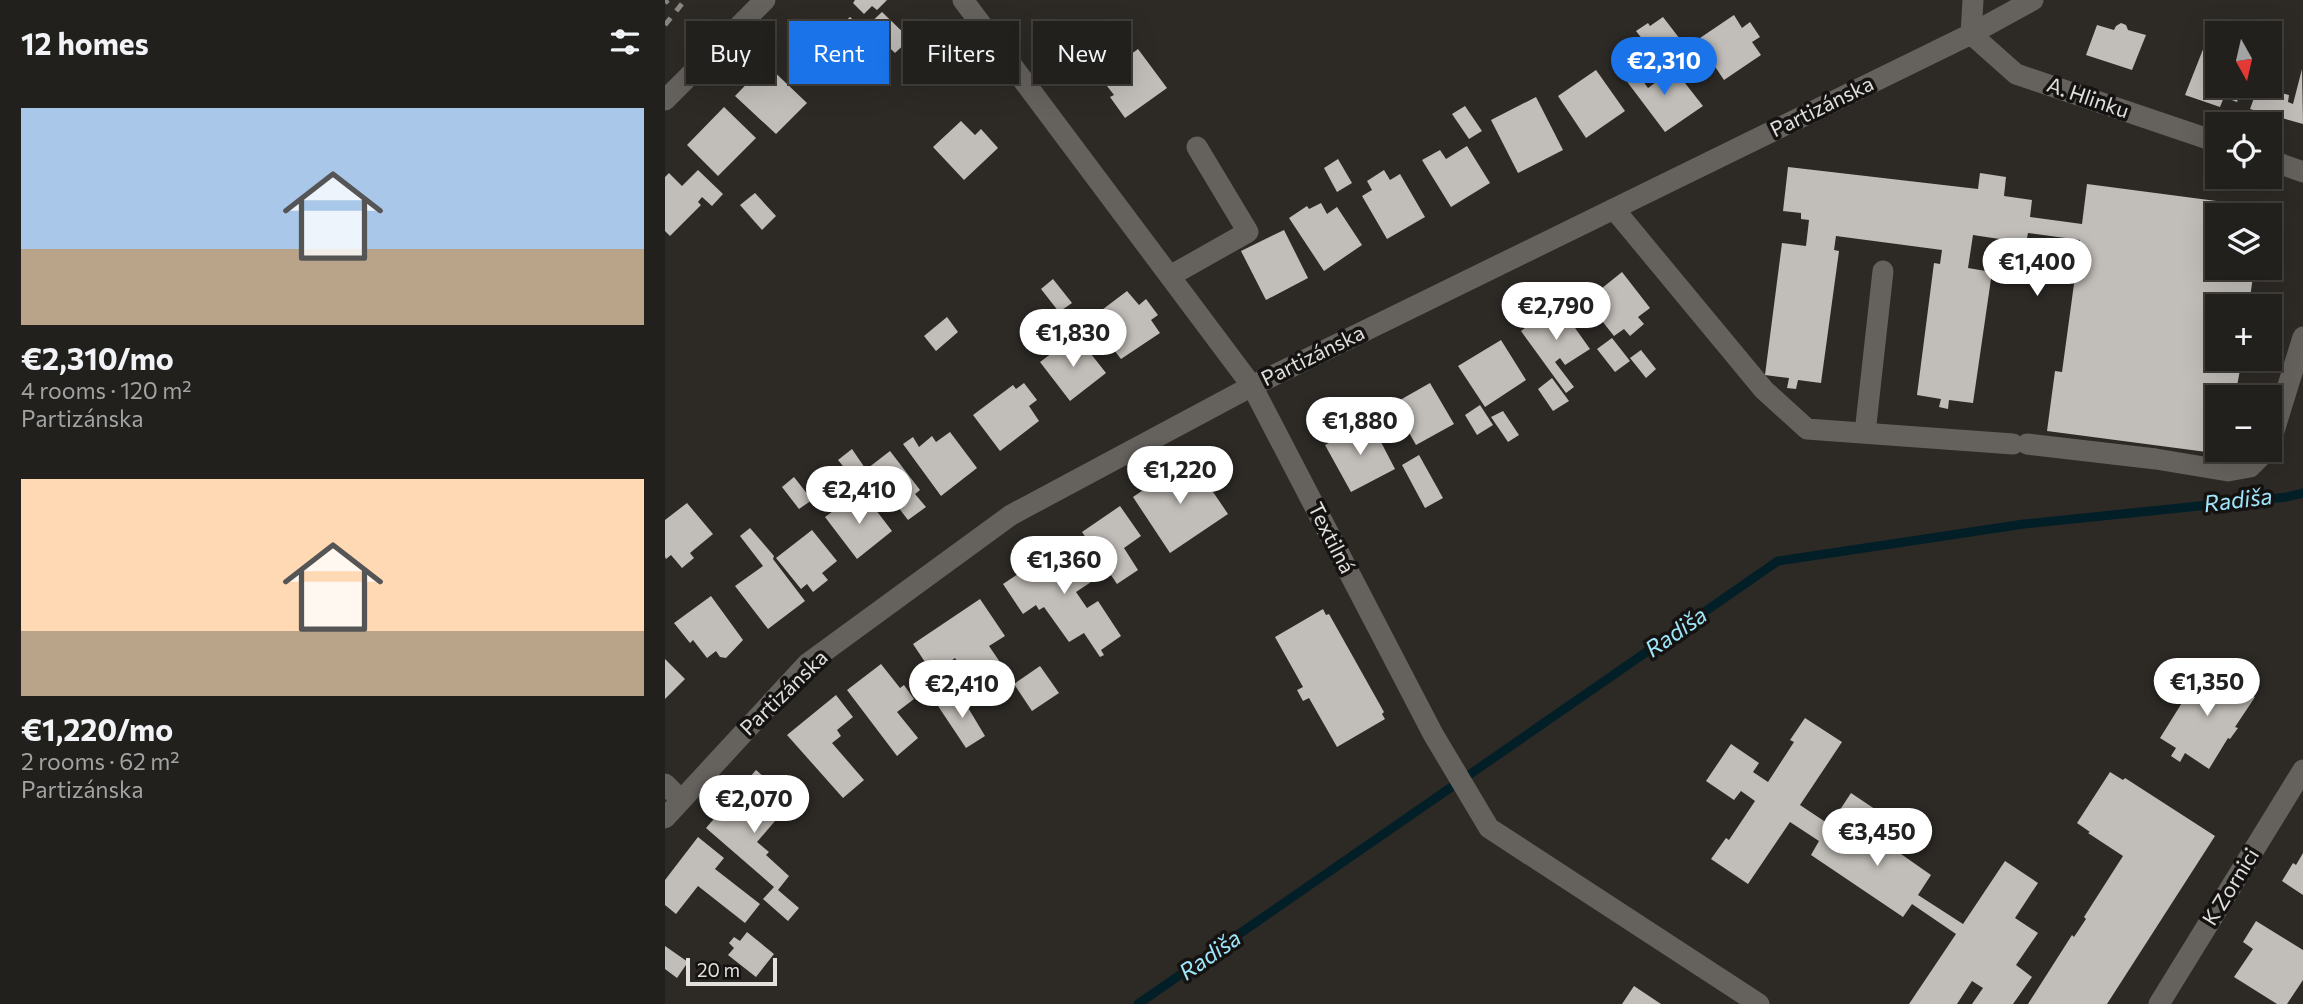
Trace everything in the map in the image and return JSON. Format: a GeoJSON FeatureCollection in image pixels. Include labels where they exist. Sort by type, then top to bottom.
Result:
{"type":"FeatureCollection","features":[{"type":"Feature","properties":{"kind":"street"},"geometry":{"type":"LineString","coordinates":[[665,100],[765,0]]}},
{"type":"Feature","properties":{"kind":"street","name":"Textilná"},"geometry":{"type":"LineString","coordinates":[[963,0],[1252,386],[1433,734],[1489,828],[1759,1004]]}},
{"type":"Feature","properties":{"kind":"street"},"geometry":{"type":"LineString","coordinates":[[1971,34],[1973,0]]}},
{"type":"Feature","properties":{"kind":"street","name":"Partizánska"},"geometry":{"type":"LineString","coordinates":[[665,818],[807,664],[1011,515],[1252,386],[1971,34],[2033,0]]}},
{"type":"Feature","properties":{"kind":"street","name":"A. Hlinku"},"geometry":{"type":"LineString","coordinates":[[1971,34],[2016,74],[2205,138]]}},
{"type":"Feature","properties":{"kind":"street"},"geometry":{"type":"LineString","coordinates":[[1170,276],[1248,232],[1197,147]]}},
{"type":"Feature","properties":{"kind":"street"},"geometry":{"type":"LineString","coordinates":[[2282,164],[2303,172]]}},
{"type":"Feature","properties":{"kind":"street"},"geometry":{"type":"LineString","coordinates":[[1614,209],[1764,390],[1807,429],[2020,444],[2156,459],[2228,471],[2250,467],[2255,462]]}},
{"type":"Feature","properties":{"kind":"street"},"geometry":{"type":"LineString","coordinates":[[1865,433],[1883,271]]}},
{"type":"Feature","properties":{"kind":"street"},"geometry":{"type":"LineString","coordinates":[[2282,405],[2303,337]]}},
{"type":"Feature","properties":{"kind":"street","name":"K Zornici"},"geometry":{"type":"LineString","coordinates":[[2159,1004],[2303,770]]}},
{"type":"Feature","properties":{"kind":"street"},"geometry":{"type":"LineString","coordinates":[[665,784],[680,799]]}},
{"type":"Feature","properties":{"kind":"building"},"geometry":{"type":"Polygon","coordinates":[[[855,0],[887,0],[877,10],[872,6],[864,14],[853,3],[855,0]]]}},
{"type":"Feature","properties":{"kind":"building"},"geometry":{"type":"Polygon","coordinates":[[[882,12],[903,32],[903,46],[895,53],[889,47],[889,21],[872,21],[882,12]]]}},
{"type":"Feature","properties":{"kind":"building"},"geometry":{"type":"Polygon","coordinates":[[[1734,15],[1742,28],[1750,22],[1760,37],[1752,42],[1761,55],[1724,80],[1697,40],[1734,15]]]}},
{"type":"Feature","properties":{"kind":"building"},"geometry":{"type":"Polygon","coordinates":[[[1663,17],[1683,43],[1670,52],[1664,45],[1653,53],[1636,31],[1663,17]]]}},
{"type":"Feature","properties":{"kind":"building"},"geometry":{"type":"Polygon","coordinates":[[[2121,23],[2126,25],[2128,30],[2146,35],[2132,70],[2086,55],[2097,25],[2114,30],[2121,23]]]}},
{"type":"Feature","properties":{"kind":"building"},"geometry":{"type":"Polygon","coordinates":[[[2205,44],[2205,98],[2224,98],[2220,107],[2185,95],[2205,44]]]}},
{"type":"Feature","properties":{"kind":"building"},"geometry":{"type":"Polygon","coordinates":[[[1138,49],[1167,88],[1125,118],[1110,97],[1114,95],[1105,84],[1131,84],[1131,54],[1138,49]]]}},
{"type":"Feature","properties":{"kind":"building"},"geometry":{"type":"Polygon","coordinates":[[[1630,63],[1648,88],[1674,69],[1703,106],[1665,132],[1619,71],[1630,63]]]}},
{"type":"Feature","properties":{"kind":"building"},"geometry":{"type":"Polygon","coordinates":[[[2302,69],[2303,124],[2282,118],[2282,112],[2250,109],[2254,98],[2282,98],[2282,93],[2289,95],[2288,102],[2293,104],[2302,69]]]}},
{"type":"Feature","properties":{"kind":"building"},"geometry":{"type":"Polygon","coordinates":[[[1596,70],[1625,111],[1586,138],[1558,96],[1596,70]]]}},
{"type":"Feature","properties":{"kind":"building"},"geometry":{"type":"Polygon","coordinates":[[[775,73],[807,103],[776,134],[735,96],[747,84],[775,84],[775,73]]]}},
{"type":"Feature","properties":{"kind":"building"},"geometry":{"type":"Polygon","coordinates":[[[1536,97],[1563,150],[1518,173],[1491,120],[1536,97]]]}},
{"type":"Feature","properties":{"kind":"building"},"geometry":{"type":"Polygon","coordinates":[[[1465,106],[1482,131],[1469,139],[1452,114],[1465,106]]]}},
{"type":"Feature","properties":{"kind":"building"},"geometry":{"type":"Polygon","coordinates":[[[724,107],[756,138],[718,176],[687,145],[724,107]]]}},
{"type":"Feature","properties":{"kind":"building"},"geometry":{"type":"Polygon","coordinates":[[[961,121],[975,135],[981,129],[998,148],[964,180],[933,147],[961,121]]]}},
{"type":"Feature","properties":{"kind":"building"},"geometry":{"type":"Polygon","coordinates":[[[1467,146],[1490,183],[1451,207],[1422,160],[1440,150],[1446,159],[1467,146]]]}},
{"type":"Feature","properties":{"kind":"building"},"geometry":{"type":"Polygon","coordinates":[[[1338,159],[1352,183],[1337,192],[1324,168],[1338,159]]]}},
{"type":"Feature","properties":{"kind":"building"},"geometry":{"type":"Polygon","coordinates":[[[1788,167],[1978,189],[1980,173],[2006,177],[2004,196],[2032,200],[2030,217],[2082,224],[2087,184],[2232,203],[2205,203],[2205,280],[2252,280],[2251,294],[2205,294],[2205,371],[2240,371],[2237,385],[2205,385],[2205,452],[2047,431],[2055,371],[2062,372],[2080,240],[2028,233],[2026,243],[1973,235],[1968,268],[1992,272],[1973,403],[1949,400],[1948,409],[1939,407],[1941,399],[1917,395],[1934,263],[1940,264],[1942,250],[1836,236],[1834,250],[1839,251],[1821,383],[1798,380],[1796,389],[1787,388],[1789,378],[1765,375],[1782,243],[1806,246],[1809,220],[1801,219],[1801,213],[1783,211],[1788,167]]]}},
{"type":"Feature","properties":{"kind":"building"},"geometry":{"type":"Polygon","coordinates":[[[698,170],[723,194],[712,206],[702,197],[698,202],[701,205],[670,236],[665,231],[665,177],[669,173],[682,186],[698,170]]]}},
{"type":"Feature","properties":{"kind":"building"},"geometry":{"type":"Polygon","coordinates":[[[1384,170],[1390,180],[1400,174],[1425,217],[1387,239],[1362,196],[1372,190],[1367,181],[1384,170]]]}},
{"type":"Feature","properties":{"kind":"building"},"geometry":{"type":"Polygon","coordinates":[[[755,193],[776,216],[762,230],[740,205],[755,193]]]}},
{"type":"Feature","properties":{"kind":"building"},"geometry":{"type":"Polygon","coordinates":[[[1321,203],[1327,214],[1337,207],[1362,245],[1324,271],[1289,218],[1307,206],[1309,209],[1321,203]]]}},
{"type":"Feature","properties":{"kind":"building"},"geometry":{"type":"Polygon","coordinates":[[[1284,230],[1308,278],[1266,300],[1241,251],[1284,230]]]}},
{"type":"Feature","properties":{"kind":"building"},"geometry":{"type":"Polygon","coordinates":[[[1622,272],[1650,308],[1638,317],[1644,324],[1630,336],[1624,329],[1614,336],[1586,301],[1622,272]]]}},
{"type":"Feature","properties":{"kind":"building"},"geometry":{"type":"Polygon","coordinates":[[[1053,279],[1072,303],[1059,312],[1041,289],[1053,279]]]}},
{"type":"Feature","properties":{"kind":"building"},"geometry":{"type":"Polygon","coordinates":[[[1127,291],[1139,305],[1146,299],[1158,315],[1151,320],[1160,333],[1121,359],[1090,319],[1127,291]]]}},
{"type":"Feature","properties":{"kind":"building"},"geometry":{"type":"Polygon","coordinates":[[[1558,304],[1590,349],[1565,365],[1560,358],[1555,362],[1574,387],[1566,393],[1521,331],[1558,304]]]}},
{"type":"Feature","properties":{"kind":"building"},"geometry":{"type":"Polygon","coordinates":[[[947,317],[958,332],[936,351],[924,336],[947,317]]]}},
{"type":"Feature","properties":{"kind":"building"},"geometry":{"type":"Polygon","coordinates":[[[1612,338],[1630,361],[1615,372],[1597,349],[1612,338]]]}},
{"type":"Feature","properties":{"kind":"building"},"geometry":{"type":"Polygon","coordinates":[[[1080,340],[1106,373],[1070,401],[1040,362],[1068,341],[1072,346],[1080,340]]]}},
{"type":"Feature","properties":{"kind":"building"},"geometry":{"type":"Polygon","coordinates":[[[1501,340],[1526,380],[1485,407],[1458,366],[1501,340]]]}},
{"type":"Feature","properties":{"kind":"building"},"geometry":{"type":"Polygon","coordinates":[[[1641,350],[1656,369],[1646,378],[1630,358],[1641,350]]]}},
{"type":"Feature","properties":{"kind":"building"},"geometry":{"type":"Polygon","coordinates":[[[1552,378],[1569,401],[1553,411],[1538,389],[1552,378]]]}},
{"type":"Feature","properties":{"kind":"building"},"geometry":{"type":"Polygon","coordinates":[[[1024,383],[1037,400],[1029,406],[1039,421],[1000,451],[973,415],[1013,385],[1016,389],[1024,383]]]}},
{"type":"Feature","properties":{"kind":"building"},"geometry":{"type":"Polygon","coordinates":[[[1430,383],[1454,424],[1416,445],[1393,404],[1430,383]]]}},
{"type":"Feature","properties":{"kind":"building"},"geometry":{"type":"Polygon","coordinates":[[[1480,405],[1493,425],[1477,435],[1465,415],[1480,405]]]}},
{"type":"Feature","properties":{"kind":"building"},"geometry":{"type":"Polygon","coordinates":[[[1503,411],[1519,435],[1508,442],[1491,417],[1503,411]]]}},
{"type":"Feature","properties":{"kind":"building"},"geometry":{"type":"Polygon","coordinates":[[[1370,421],[1395,469],[1351,492],[1325,445],[1370,421]]]}},
{"type":"Feature","properties":{"kind":"building"},"geometry":{"type":"Polygon","coordinates":[[[950,432],[977,468],[941,496],[903,444],[913,437],[919,447],[932,436],[936,442],[950,432]]]}},
{"type":"Feature","properties":{"kind":"building"},"geometry":{"type":"Polygon","coordinates":[[[852,449],[867,471],[855,481],[838,460],[852,449]]]}},
{"type":"Feature","properties":{"kind":"building"},"geometry":{"type":"Polygon","coordinates":[[[890,451],[920,490],[915,494],[926,507],[908,520],[868,468],[890,451]]]}},
{"type":"Feature","properties":{"kind":"building"},"geometry":{"type":"Polygon","coordinates":[[[1419,455],[1443,498],[1425,508],[1402,465],[1419,455]]]}},
{"type":"Feature","properties":{"kind":"building"},"geometry":{"type":"Polygon","coordinates":[[[1190,458],[1228,514],[1170,553],[1133,497],[1190,458]]]}},
{"type":"Feature","properties":{"kind":"building"},"geometry":{"type":"Polygon","coordinates":[[[794,477],[812,500],[799,509],[782,487],[794,477]]]}},
{"type":"Feature","properties":{"kind":"building"},"geometry":{"type":"Polygon","coordinates":[[[866,497],[892,531],[857,559],[825,517],[851,498],[856,505],[866,497]]]}},
{"type":"Feature","properties":{"kind":"building"},"geometry":{"type":"Polygon","coordinates":[[[687,503],[713,534],[690,553],[694,558],[682,568],[671,555],[666,559],[665,557],[665,520],[687,503]]]}},
{"type":"Feature","properties":{"kind":"building"},"geometry":{"type":"Polygon","coordinates":[[[1120,506],[1141,536],[1124,548],[1138,570],[1117,584],[1082,532],[1120,506]]]}},
{"type":"Feature","properties":{"kind":"building"},"geometry":{"type":"Polygon","coordinates":[[[750,528],[774,556],[773,559],[805,601],[768,629],[735,586],[763,566],[740,536],[750,528]]]}},
{"type":"Feature","properties":{"kind":"building"},"geometry":{"type":"Polygon","coordinates":[[[812,530],[837,561],[822,573],[828,580],[813,592],[807,584],[801,589],[776,558],[812,530]]]}},
{"type":"Feature","properties":{"kind":"building"},"geometry":{"type":"Polygon","coordinates":[[[1070,539],[1097,578],[1076,592],[1087,608],[1098,601],[1121,636],[1101,650],[1104,655],[1100,657],[1084,633],[1069,642],[1044,607],[1039,610],[1036,605],[1023,614],[1003,584],[1070,539]]]}},
{"type":"Feature","properties":{"kind":"building"},"geometry":{"type":"Polygon","coordinates":[[[711,596],[743,640],[726,658],[720,657],[716,651],[707,658],[693,640],[690,643],[674,623],[711,596]]]}},
{"type":"Feature","properties":{"kind":"building"},"geometry":{"type":"Polygon","coordinates":[[[980,599],[1005,636],[989,646],[1002,665],[984,678],[994,692],[982,699],[955,658],[933,674],[913,644],[980,599]]]}},
{"type":"Feature","properties":{"kind":"building"},"geometry":{"type":"Polygon","coordinates":[[[1323,609],[1326,615],[1329,614],[1384,712],[1382,714],[1385,719],[1337,747],[1309,698],[1303,701],[1297,690],[1303,687],[1275,637],[1323,609]]]}},
{"type":"Feature","properties":{"kind":"building"},"geometry":{"type":"Polygon","coordinates":[[[665,659],[685,679],[665,699],[665,659]]]}},
{"type":"Feature","properties":{"kind":"building"},"geometry":{"type":"Polygon","coordinates":[[[881,664],[900,688],[904,685],[914,699],[897,712],[918,738],[897,756],[847,690],[881,664]]]}},
{"type":"Feature","properties":{"kind":"building"},"geometry":{"type":"Polygon","coordinates":[[[1040,666],[1059,693],[1032,711],[1014,684],[1040,666]]]}},
{"type":"Feature","properties":{"kind":"building"},"geometry":{"type":"Polygon","coordinates":[[[2205,666],[2255,697],[2235,727],[2238,728],[2230,739],[2228,738],[2209,769],[2185,753],[2180,762],[2171,756],[2176,748],[2160,738],[2205,666]]]}},
{"type":"Feature","properties":{"kind":"building"},"geometry":{"type":"Polygon","coordinates":[[[958,691],[985,736],[966,748],[938,706],[958,691]]]}},
{"type":"Feature","properties":{"kind":"building"},"geometry":{"type":"Polygon","coordinates":[[[836,695],[853,717],[837,730],[841,736],[832,743],[864,780],[843,798],[787,735],[836,695]]]}},
{"type":"Feature","properties":{"kind":"building"},"geometry":{"type":"Polygon","coordinates":[[[1805,718],[1842,742],[1800,805],[1830,825],[1851,793],[1906,830],[1896,845],[1903,850],[1901,854],[1931,875],[1918,895],[1963,924],[2005,861],[2038,883],[2015,918],[2038,933],[2016,965],[2032,977],[2013,1004],[1972,1004],[1983,988],[1972,981],[1957,1004],[1909,1004],[1956,934],[1912,904],[1903,917],[1811,855],[1819,841],[1790,822],[1748,884],[1711,859],[1726,838],[1729,840],[1755,801],[1741,791],[1734,800],[1706,781],[1731,744],[1759,763],[1753,772],[1768,782],[1794,742],[1790,740],[1805,718]]]}},
{"type":"Feature","properties":{"kind":"building"},"geometry":{"type":"Polygon","coordinates":[[[756,770],[780,791],[769,804],[781,814],[757,842],[769,852],[766,855],[789,876],[778,890],[799,908],[788,921],[763,899],[774,887],[706,828],[756,770]]]}},
{"type":"Feature","properties":{"kind":"building"},"geometry":{"type":"Polygon","coordinates":[[[2110,772],[2123,780],[2125,778],[2215,836],[2107,1004],[2028,1004],[2072,935],[2074,937],[2086,919],[2084,917],[2123,856],[2077,823],[2110,772]]]}},
{"type":"Feature","properties":{"kind":"building"},"geometry":{"type":"Polygon","coordinates":[[[698,837],[724,858],[715,869],[760,904],[745,923],[698,886],[676,914],[665,905],[665,880],[698,837]]]}},
{"type":"Feature","properties":{"kind":"building"},"geometry":{"type":"Polygon","coordinates":[[[2303,853],[2303,895],[2282,881],[2303,853]]]}},
{"type":"Feature","properties":{"kind":"building"},"geometry":{"type":"Polygon","coordinates":[[[2256,921],[2303,950],[2303,980],[2287,1004],[2277,1004],[2234,977],[2253,949],[2243,942],[2256,921]]]}},
{"type":"Feature","properties":{"kind":"building"},"geometry":{"type":"Polygon","coordinates":[[[747,932],[774,954],[756,977],[728,955],[734,948],[729,943],[734,937],[740,941],[747,932]]]}},
{"type":"Feature","properties":{"kind":"building"},"geometry":{"type":"Polygon","coordinates":[[[665,946],[688,962],[677,978],[665,969],[665,946]]]}},
{"type":"Feature","properties":{"kind":"building"},"geometry":{"type":"Polygon","coordinates":[[[1634,986],[1661,1004],[1622,1004],[1634,986]]]}},
{"type":"Feature","properties":{"kind":"waterway","name":"Radiša"},"geometry":{"type":"LineString","coordinates":[[1138,1004],[1778,561],[2024,524],[2287,497],[2303,493]]}},
{"type":"Feature","properties":{"kind":"railway"},"geometry":{"type":"LineString","coordinates":[[665,3],[668,0]]}},
{"type":"Feature","properties":{"kind":"railway"},"geometry":{"type":"LineString","coordinates":[[665,25],[685,0]]}}]}
